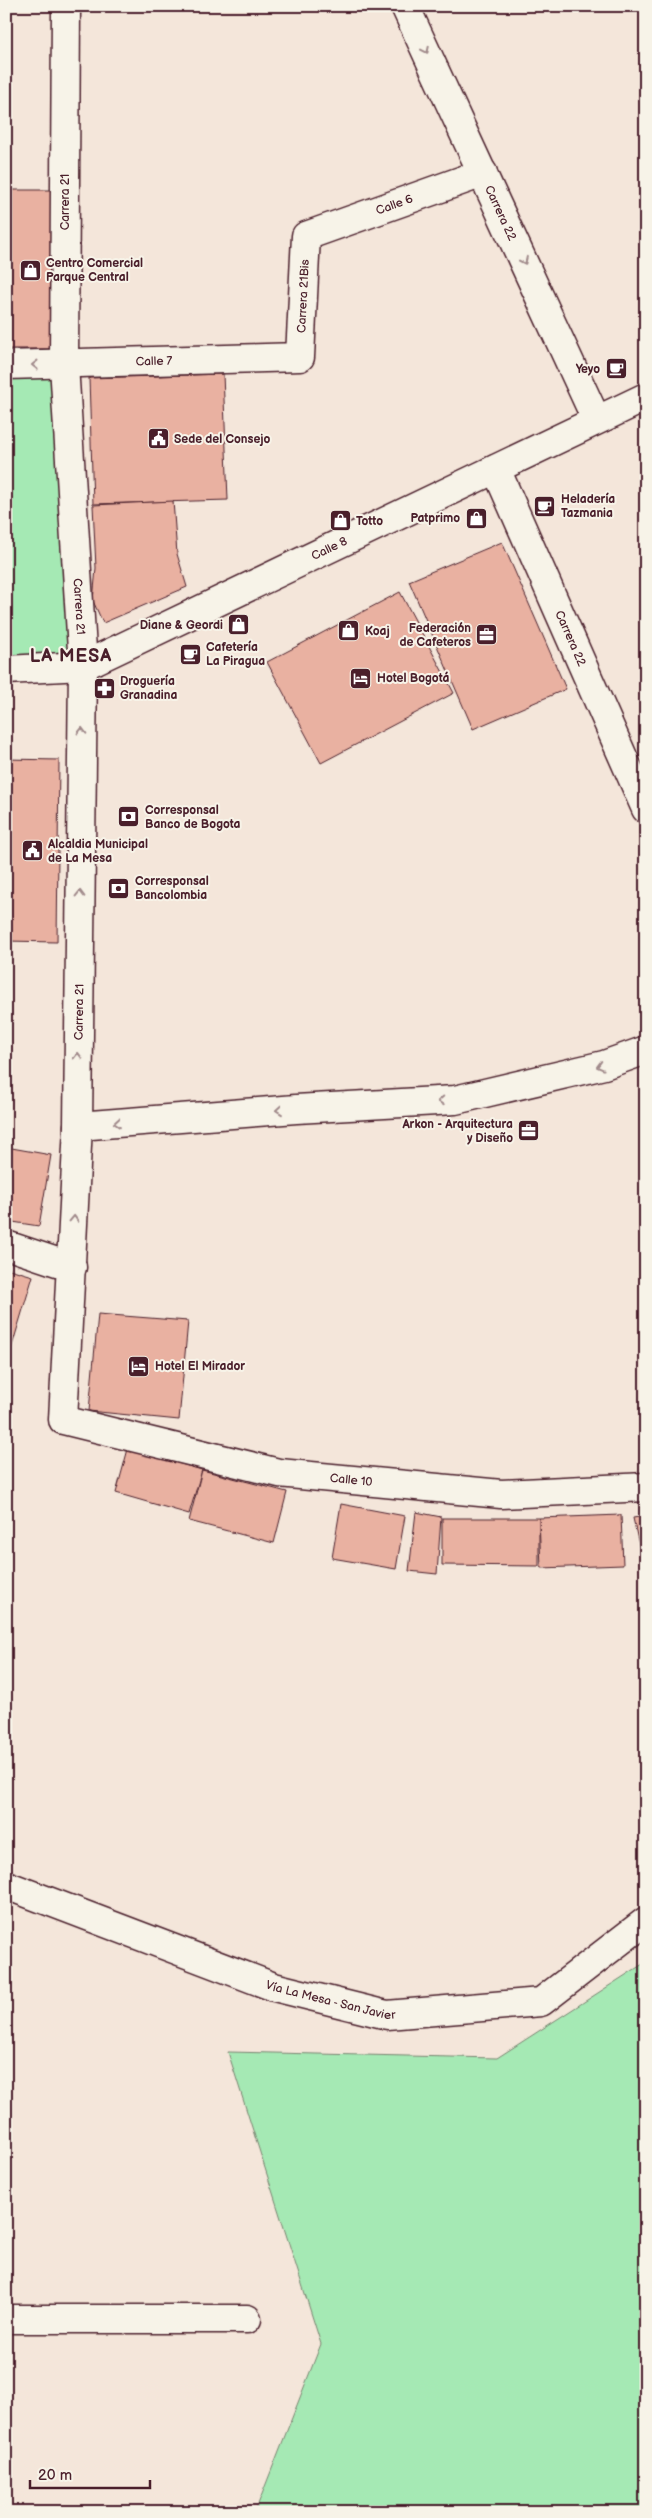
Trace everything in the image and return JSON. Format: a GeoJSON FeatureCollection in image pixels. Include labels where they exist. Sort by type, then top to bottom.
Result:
{"type":"FeatureCollection","features":[{"type":"Feature","properties":{"kind":"street","name":"Carrera 21"},"geometry":{"type":"LineString","coordinates":[[63,1420],[78,1126],[83,666],[64,365],[66,6]]}},
{"type":"Feature","properties":{"kind":"street","name":"Carrera 22"},"geometry":{"type":"LineString","coordinates":[[405,6],[596,420]]}},
{"type":"Feature","properties":{"kind":"street","name":"Calle 6"},"geometry":{"type":"LineString","coordinates":[[306,236],[483,173]]}},
{"type":"Feature","properties":{"kind":"street","name":"Carrera 21Bis"},"geometry":{"type":"LineString","coordinates":[[300,357],[306,236]]}},
{"type":"Feature","properties":{"kind":"street","name":"Calle 7"},"geometry":{"type":"LineString","coordinates":[[6,365],[64,365],[300,357]]}},
{"type":"Feature","properties":{"kind":"street","name":"Calle 8"},"geometry":{"type":"LineString","coordinates":[[6,670],[83,666],[646,397]]}},
{"type":"Feature","properties":{"kind":"street","name":"Carrera 22"},"geometry":{"type":"LineString","coordinates":[[496,469],[646,809]]}},
{"type":"Feature","properties":{"kind":"street"},"geometry":{"type":"LineString","coordinates":[[78,1126],[296,1109],[455,1100],[604,1065],[646,1050]]}},
{"type":"Feature","properties":{"kind":"street"},"geometry":{"type":"LineString","coordinates":[[6,1245],[72,1268]]}},
{"type":"Feature","properties":{"kind":"street","name":"Calle 10"},"geometry":{"type":"LineString","coordinates":[[63,1420],[279,1473],[500,1494],[646,1487]]}},
{"type":"Feature","properties":{"kind":"street","name":"Vía La Mesa - San Javier"},"geometry":{"type":"LineString","coordinates":[[6,1885],[274,1987],[387,2015],[541,2002],[646,1921]]}},
{"type":"Feature","properties":{"kind":"street"},"geometry":{"type":"LineString","coordinates":[[6,2319],[246,2319]]}},
{"type":"Feature","properties":{"kind":"green space"},"geometry":{"type":"Polygon","coordinates":[[[6,365],[64,365],[83,666],[6,670],[6,365]]]}},
{"type":"Feature","properties":{"kind":"green space"},"geometry":{"type":"Polygon","coordinates":[[[646,1962],[646,2512],[255,2512],[321,2344],[228,2052],[497,2058],[646,1962]]]}},
{"type":"Feature","properties":{"kind":"building","name":"Centro Comercial Parque Central"},"geometry":{"type":"Polygon","coordinates":[[[6,190],[54,190],[55,349],[6,349],[6,190]]]}},
{"type":"Feature","properties":{"kind":"building","name":"Sede del Consejo"},"geometry":{"type":"Polygon","coordinates":[[[223,374],[228,500],[93,504],[89,378],[223,374]]]}},
{"type":"Feature","properties":{"kind":"building"},"geometry":{"type":"Polygon","coordinates":[[[173,501],[177,554],[187,587],[103,623],[93,601],[96,568],[93,505],[173,501]]]}},
{"type":"Feature","properties":{"kind":"building","name":"Federación de Cafeteros"},"geometry":{"type":"Polygon","coordinates":[[[502,542],[566,689],[473,729],[409,581],[502,542]]]}},
{"type":"Feature","properties":{"kind":"building","name":"Hotel Bogotá"},"geometry":{"type":"Polygon","coordinates":[[[400,592],[454,693],[321,763],[267,662],[400,592]]]}},
{"type":"Feature","properties":{"kind":"building","name":"Alcaldia Municipal de La Mesa"},"geometry":{"type":"Polygon","coordinates":[[[6,759],[59,760],[57,942],[6,941],[6,759]]]}},
{"type":"Feature","properties":{"kind":"building"},"geometry":{"type":"Polygon","coordinates":[[[6,1147],[51,1155],[39,1226],[6,1221],[6,1147]]]}},
{"type":"Feature","properties":{"kind":"building"},"geometry":{"type":"Polygon","coordinates":[[[6,1268],[33,1276],[9,1356],[6,1355],[6,1268]]]}},
{"type":"Feature","properties":{"kind":"building","name":"Hotel El Mirador"},"geometry":{"type":"Polygon","coordinates":[[[98,1314],[188,1321],[179,1420],[89,1411],[98,1314]]]}},
{"type":"Feature","properties":{"kind":"building"},"geometry":{"type":"Polygon","coordinates":[[[128,1449],[202,1470],[189,1514],[116,1493],[128,1449]]]}},
{"type":"Feature","properties":{"kind":"building"},"geometry":{"type":"Polygon","coordinates":[[[202,1470],[287,1492],[274,1543],[189,1521],[202,1470]]]}},
{"type":"Feature","properties":{"kind":"building"},"geometry":{"type":"Polygon","coordinates":[[[341,1504],[405,1516],[396,1569],[332,1558],[341,1504]]]}},
{"type":"Feature","properties":{"kind":"building"},"geometry":{"type":"Polygon","coordinates":[[[416,1512],[441,1517],[437,1574],[409,1571],[416,1512]]]}},
{"type":"Feature","properties":{"kind":"building"},"geometry":{"type":"Polygon","coordinates":[[[621,1515],[623,1565],[541,1568],[539,1518],[621,1515]]]}},
{"type":"Feature","properties":{"kind":"building"},"geometry":{"type":"Polygon","coordinates":[[[646,1516],[646,1572],[645,1572],[633,1518],[646,1516]]]}},
{"type":"Feature","properties":{"kind":"building"},"geometry":{"type":"Polygon","coordinates":[[[442,1518],[539,1518],[539,1566],[442,1565],[442,1518]]]}},
{"type":"Feature","properties":{"kind":"place","name":"Centro Comercial Parque Central"},"geometry":{"type":"Point","coordinates":[30,270]}},
{"type":"Feature","properties":{"kind":"place","name":"Yeyo"},"geometry":{"type":"Point","coordinates":[616,369]}},
{"type":"Feature","properties":{"kind":"place","name":"Sede del Consejo"},"geometry":{"type":"Point","coordinates":[158,439]}},
{"type":"Feature","properties":{"kind":"place","name":"Heladería Tazmania"},"geometry":{"type":"Point","coordinates":[545,506]}},
{"type":"Feature","properties":{"kind":"place","name":"Patprimo"},"geometry":{"type":"Point","coordinates":[476,518]}},
{"type":"Feature","properties":{"kind":"place","name":"Totto"},"geometry":{"type":"Point","coordinates":[340,521]}},
{"type":"Feature","properties":{"kind":"place","name":"Diane & Geordi"},"geometry":{"type":"Point","coordinates":[239,625]}},
{"type":"Feature","properties":{"kind":"place","name":"Koaj"},"geometry":{"type":"Point","coordinates":[349,631]}},
{"type":"Feature","properties":{"kind":"place","name":"Federación de Cafeteros"},"geometry":{"type":"Point","coordinates":[487,635]}},
{"type":"Feature","properties":{"kind":"place","name":"Cafetería La Piragua"},"geometry":{"type":"Point","coordinates":[190,654]}},
{"type":"Feature","properties":{"kind":"place","name":"Hotel Bogotá"},"geometry":{"type":"Point","coordinates":[361,678]}},
{"type":"Feature","properties":{"kind":"place","name":"Droguería Granadina"},"geometry":{"type":"Point","coordinates":[104,688]}},
{"type":"Feature","properties":{"kind":"place","name":"Corresponsal Banco de Bogota"},"geometry":{"type":"Point","coordinates":[129,817]}},
{"type":"Feature","properties":{"kind":"place","name":"Alcaldia Municipal de La Mesa"},"geometry":{"type":"Point","coordinates":[32,851]}},
{"type":"Feature","properties":{"kind":"place","name":"Corresponsal Bancolombia"},"geometry":{"type":"Point","coordinates":[119,888]}},
{"type":"Feature","properties":{"kind":"place","name":"Arkon - Arquitectura y Diseño"},"geometry":{"type":"Point","coordinates":[529,1131]}},
{"type":"Feature","properties":{"kind":"place","name":"Hotel El Mirador"},"geometry":{"type":"Point","coordinates":[139,1366]}},
{"type":"Feature","properties":{"kind":"district","name":"LA MESA"},"geometry":{"type":"Point","coordinates":[71,656]}}]}
